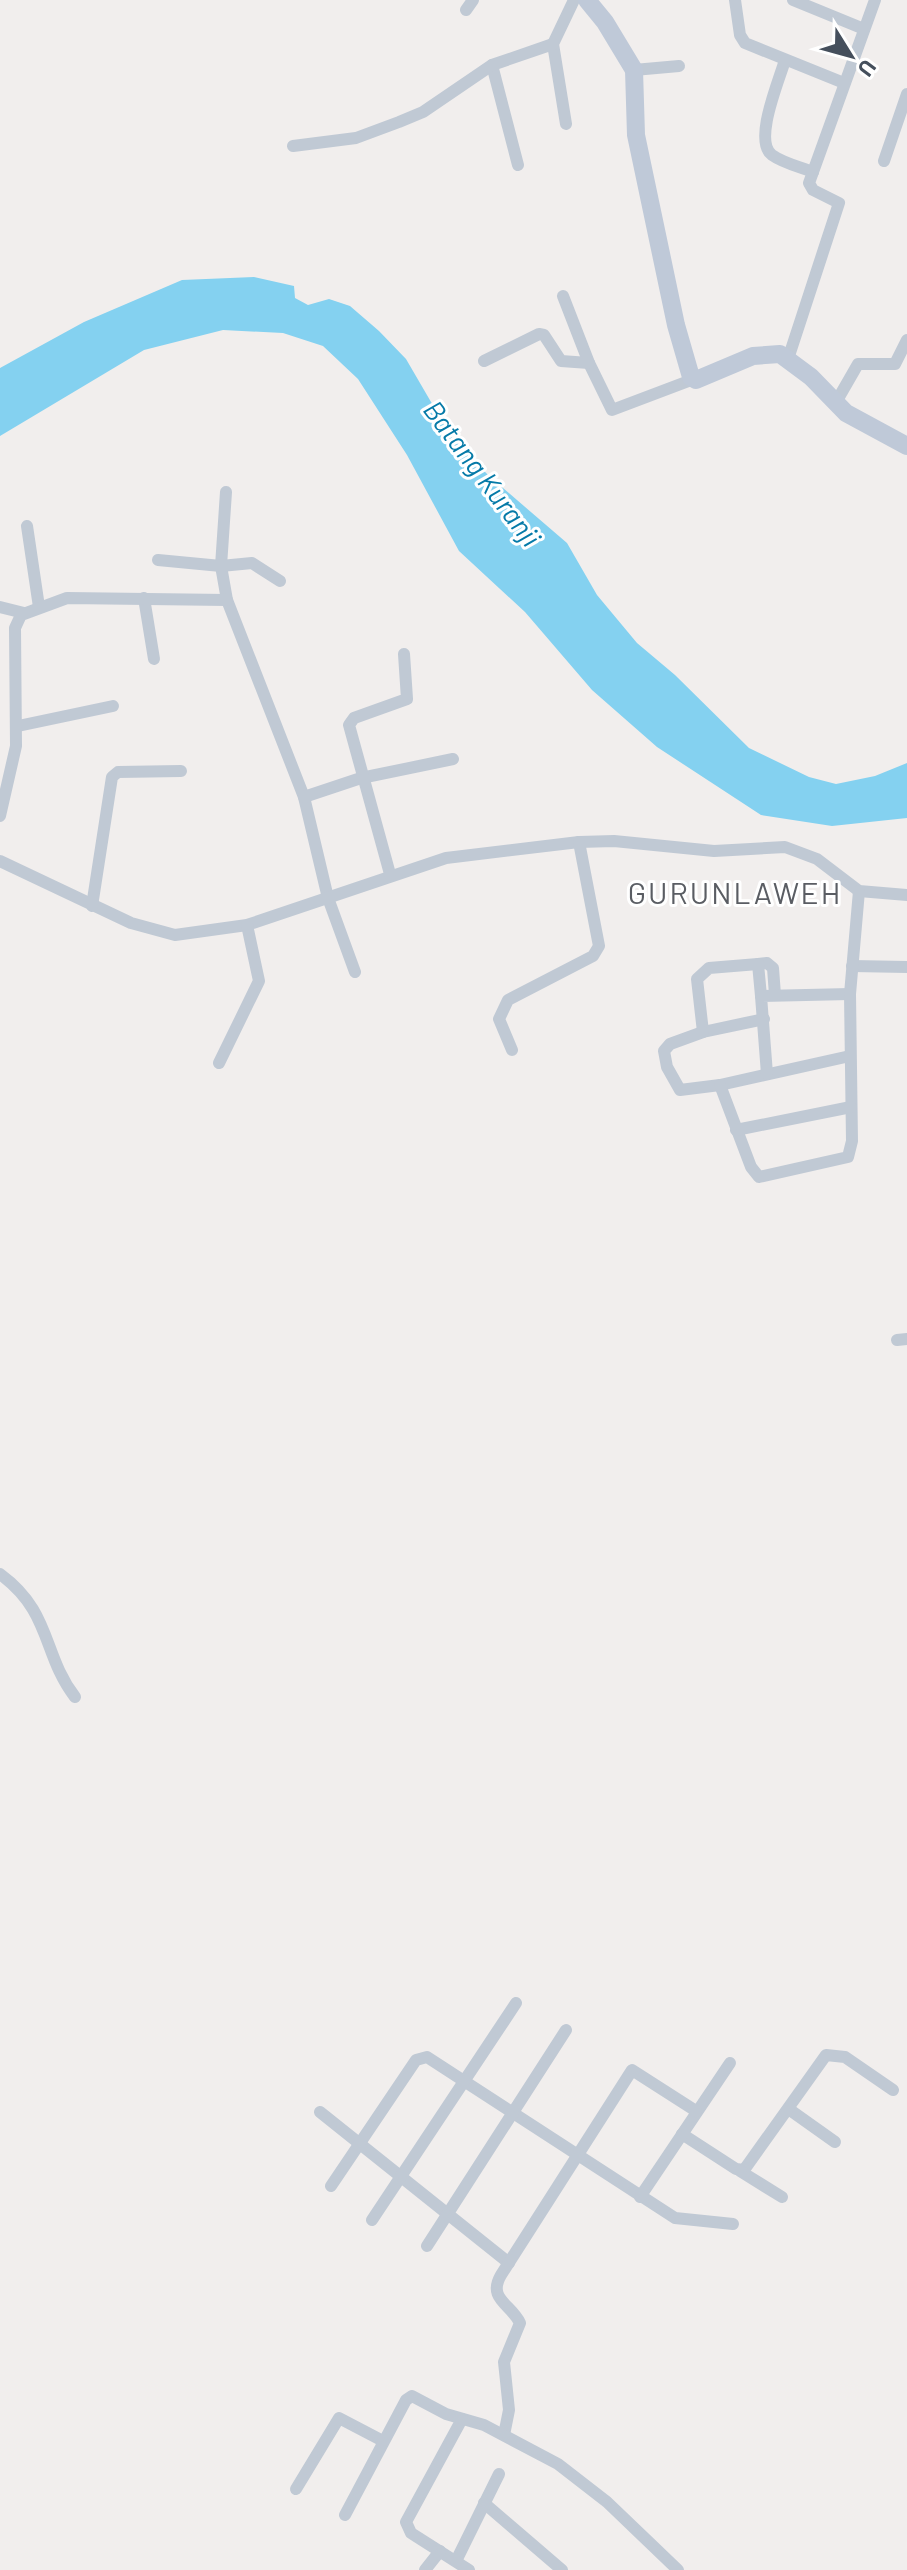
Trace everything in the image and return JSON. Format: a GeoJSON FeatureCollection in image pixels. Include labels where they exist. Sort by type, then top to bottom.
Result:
{"type":"FeatureCollection","features":[{"type":"Feature","properties":{"kind":"street"},"geometry":{"type":"LineString","coordinates":[[566,124],[553,44],[574,0]]}},
{"type":"Feature","properties":{"kind":"street"},"geometry":{"type":"LineString","coordinates":[[587,0],[605,22],[634,70],[636,135],[676,325],[696,379]]}},
{"type":"Feature","properties":{"kind":"street"},"geometry":{"type":"LineString","coordinates":[[735,0],[740,35],[745,43],[844,83]]}},
{"type":"Feature","properties":{"kind":"street"},"geometry":{"type":"LineString","coordinates":[[793,0],[864,29]]}},
{"type":"Feature","properties":{"kind":"street"},"geometry":{"type":"LineString","coordinates":[[788,359],[839,203],[811,188],[813,172],[875,0]]}},
{"type":"Feature","properties":{"kind":"street"},"geometry":{"type":"LineString","coordinates":[[293,146],[356,138],[399,122],[423,112],[492,65],[553,44]]}},
{"type":"Feature","properties":{"kind":"street"},"geometry":{"type":"LineString","coordinates":[[785,60],[764,131],[764,144],[772,155],[813,172]]}},
{"type":"Feature","properties":{"kind":"street"},"geometry":{"type":"LineString","coordinates":[[492,65],[518,165]]}},
{"type":"Feature","properties":{"kind":"street"},"geometry":{"type":"LineString","coordinates":[[634,70],[679,66]]}},
{"type":"Feature","properties":{"kind":"street"},"geometry":{"type":"LineString","coordinates":[[884,161],[907,94]]}},
{"type":"Feature","properties":{"kind":"street"},"geometry":{"type":"LineString","coordinates":[[563,296],[589,363],[608,405],[615,411],[753,356],[772,353],[788,359],[811,377],[835,404],[860,423],[907,446]]}},
{"type":"Feature","properties":{"kind":"street"},"geometry":{"type":"LineString","coordinates":[[484,361],[541,334],[561,361],[589,363]]}},
{"type":"Feature","properties":{"kind":"street"},"geometry":{"type":"LineString","coordinates":[[835,404],[858,364],[894,365],[907,340]]}},
{"type":"Feature","properties":{"kind":"street"},"geometry":{"type":"LineString","coordinates":[[226,492],[221,566],[227,600],[304,797],[328,898],[355,972]]}},
{"type":"Feature","properties":{"kind":"street"},"geometry":{"type":"LineString","coordinates":[[27,526],[39,607]]}},
{"type":"Feature","properties":{"kind":"street"},"geometry":{"type":"LineString","coordinates":[[158,560],[221,566],[252,563],[280,581]]}},
{"type":"Feature","properties":{"kind":"street"},"geometry":{"type":"LineString","coordinates":[[0,607],[24,613],[67,598],[227,600]]}},
{"type":"Feature","properties":{"kind":"street"},"geometry":{"type":"LineString","coordinates":[[144,598],[154,659]]}},
{"type":"Feature","properties":{"kind":"street"},"geometry":{"type":"LineString","coordinates":[[0,816],[18,726],[15,628],[24,613]]}},
{"type":"Feature","properties":{"kind":"street"},"geometry":{"type":"LineString","coordinates":[[390,874],[361,778],[349,725],[354,718],[407,699],[404,654]]}},
{"type":"Feature","properties":{"kind":"street"},"geometry":{"type":"LineString","coordinates":[[18,726],[113,706]]}},
{"type":"Feature","properties":{"kind":"street"},"geometry":{"type":"LineString","coordinates":[[304,797],[361,778],[453,759]]}},
{"type":"Feature","properties":{"kind":"street"},"geometry":{"type":"LineString","coordinates":[[92,906],[112,777],[118,772],[181,771]]}},
{"type":"Feature","properties":{"kind":"street"},"geometry":{"type":"LineString","coordinates":[[0,861],[92,906],[166,934],[206,934],[247,925],[390,874],[446,858],[579,842],[614,841],[714,851],[785,847],[817,859],[859,891],[907,895]]}},
{"type":"Feature","properties":{"kind":"street"},"geometry":{"type":"LineString","coordinates":[[512,1050],[499,1019],[508,1000],[593,956],[599,946],[579,842]]}},
{"type":"Feature","properties":{"kind":"street"},"geometry":{"type":"LineString","coordinates":[[720,1085],[754,1174],[772,1176],[848,1157],[852,1141],[850,994],[859,891]]}},
{"type":"Feature","properties":{"kind":"street"},"geometry":{"type":"LineString","coordinates":[[219,1063],[259,981],[247,925]]}},
{"type":"Feature","properties":{"kind":"street"},"geometry":{"type":"LineString","coordinates":[[703,1032],[697,985],[699,975],[709,968],[767,963],[773,968],[775,995]]}},
{"type":"Feature","properties":{"kind":"street"},"geometry":{"type":"LineString","coordinates":[[758,964],[767,1074]]}},
{"type":"Feature","properties":{"kind":"street"},"geometry":{"type":"LineString","coordinates":[[852,966],[907,967]]}},
{"type":"Feature","properties":{"kind":"street"},"geometry":{"type":"LineString","coordinates":[[761,996],[850,994]]}},
{"type":"Feature","properties":{"kind":"street"},"geometry":{"type":"LineString","coordinates":[[764,1019],[703,1032],[666,1047],[663,1055],[677,1088],[684,1091],[720,1085],[850,1056]]}},
{"type":"Feature","properties":{"kind":"street"},"geometry":{"type":"LineString","coordinates":[[736,1130],[851,1107]]}},
{"type":"Feature","properties":{"kind":"street"},"geometry":{"type":"LineString","coordinates":[[0,1574],[27,1596],[38,1613],[75,1697]]}},
{"type":"Feature","properties":{"kind":"street"},"geometry":{"type":"LineString","coordinates":[[372,2220],[516,2003]]}},
{"type":"Feature","properties":{"kind":"street"},"geometry":{"type":"LineString","coordinates":[[427,2246],[566,2030]]}},
{"type":"Feature","properties":{"kind":"street"},"geometry":{"type":"LineString","coordinates":[[740,2171],[750,2166],[826,2055],[845,2057],[893,2090]]}},
{"type":"Feature","properties":{"kind":"street"},"geometry":{"type":"LineString","coordinates":[[331,2186],[421,2057],[466,2082],[640,2197],[685,2221],[733,2224]]}},
{"type":"Feature","properties":{"kind":"street"},"geometry":{"type":"LineString","coordinates":[[640,2197],[730,2063]]}},
{"type":"Feature","properties":{"kind":"street"},"geometry":{"type":"LineString","coordinates":[[504,2435],[509,2410],[504,2362],[520,2323],[500,2301],[495,2285],[632,2070],[696,2111]]}},
{"type":"Feature","properties":{"kind":"street"},"geometry":{"type":"LineString","coordinates":[[790,2110],[835,2142]]}},
{"type":"Feature","properties":{"kind":"street"},"geometry":{"type":"LineString","coordinates":[[320,2112],[509,2263]]}},
{"type":"Feature","properties":{"kind":"street"},"geometry":{"type":"LineString","coordinates":[[682,2134],[782,2197]]}},
{"type":"Feature","properties":{"kind":"street"},"geometry":{"type":"LineString","coordinates":[[345,2515],[406,2400],[412,2396],[504,2435],[577,2477],[678,2570]]}},
{"type":"Feature","properties":{"kind":"street"},"geometry":{"type":"LineString","coordinates":[[296,2489],[339,2418],[383,2441]]}},
{"type":"Feature","properties":{"kind":"street"},"geometry":{"type":"LineString","coordinates":[[462,2419],[406,2522],[411,2533],[469,2570]]}},
{"type":"Feature","properties":{"kind":"street"},"geometry":{"type":"LineString","coordinates":[[456,2561],[499,2474]]}},
{"type":"Feature","properties":{"kind":"street"},"geometry":{"type":"LineString","coordinates":[[484,2503],[562,2570]]}},
{"type":"Feature","properties":{"kind":"street"},"geometry":{"type":"LineString","coordinates":[[425,2570],[440,2551]]}},
{"type":"Feature","properties":{"kind":"water","name":"Batang Kuranji"},"geometry":{"type":"Polygon","coordinates":[[[254,277],[294,286],[295,298],[308,305],[329,299],[350,306],[379,331],[406,359],[452,438],[489,476],[567,543],[597,595],[637,643],[675,675],[749,748],[809,777],[836,784],[875,776],[907,763],[907,818],[832,826],[761,815],[657,747],[592,690],[525,612],[459,551],[407,455],[358,379],[323,346],[283,333],[223,330],[144,350],[0,436],[0,368],[84,322],[182,280],[254,277]]]}},
{"type":"Feature","properties":{"kind":"district","name":"GURUNLAWEH"},"geometry":{"type":"Point","coordinates":[735,892]}}]}
